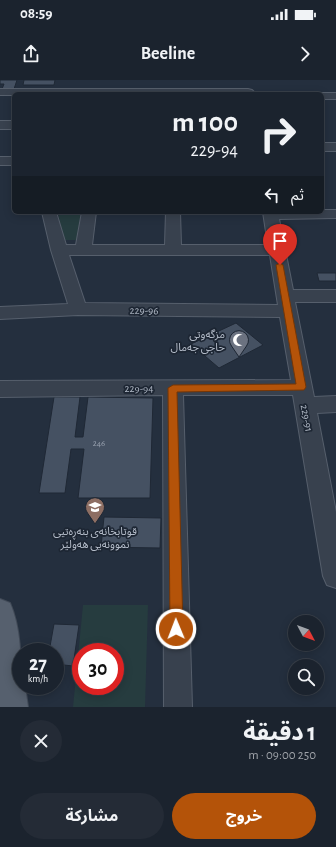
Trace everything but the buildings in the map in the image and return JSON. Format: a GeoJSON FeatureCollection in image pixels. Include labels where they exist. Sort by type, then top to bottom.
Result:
{"type":"FeatureCollection","features":[{"type":"Feature","properties":{"kind":"main road"},"geometry":{"type":"LineString","coordinates":[[0,613],[12,707]]}},
{"type":"Feature","properties":{"kind":"street"},"geometry":{"type":"LineString","coordinates":[[246,80],[248,92]]}},
{"type":"Feature","properties":{"kind":"street"},"geometry":{"type":"LineString","coordinates":[[0,92],[12,92]]}},
{"type":"Feature","properties":{"kind":"street"},"geometry":{"type":"LineString","coordinates":[[324,96],[336,96]]}},
{"type":"Feature","properties":{"kind":"street"},"geometry":{"type":"LineString","coordinates":[[0,125],[12,125]]}},
{"type":"Feature","properties":{"kind":"street"},"geometry":{"type":"LineString","coordinates":[[324,147],[336,146]]}},
{"type":"Feature","properties":{"kind":"street"},"geometry":{"type":"LineString","coordinates":[[0,161],[12,161]]}},
{"type":"Feature","properties":{"kind":"street"},"geometry":{"type":"LineString","coordinates":[[50,214],[59,250],[78,309]]}},
{"type":"Feature","properties":{"kind":"street"},"geometry":{"type":"LineString","coordinates":[[83,250],[89,214]]}},
{"type":"Feature","properties":{"kind":"street"},"geometry":{"type":"LineString","coordinates":[[173,214],[173,250]]}},
{"type":"Feature","properties":{"kind":"street","name":"229-91"},"geometry":{"type":"LineString","coordinates":[[270,214],[336,576]]}},
{"type":"Feature","properties":{"kind":"street"},"geometry":{"type":"LineString","coordinates":[[324,214],[336,214]]}},
{"type":"Feature","properties":{"kind":"street"},"geometry":{"type":"LineString","coordinates":[[59,250],[277,250]]}},
{"type":"Feature","properties":{"kind":"street","name":"229-96"},"geometry":{"type":"LineString","coordinates":[[0,313],[78,309],[286,304],[336,296]]}},
{"type":"Feature","properties":{"kind":"street"},"geometry":{"type":"LineString","coordinates":[[173,388],[178,707]]}},
{"type":"Feature","properties":{"kind":"street","name":"229-94"},"geometry":{"type":"LineString","coordinates":[[0,389],[173,388],[303,396],[336,404]]}},
{"type":"Feature","properties":{"kind":"green space"},"geometry":{"type":"Polygon","coordinates":[[[58,214],[81,214],[77,240],[63,240],[58,214]]]}},
{"type":"Feature","properties":{"kind":"green space"},"geometry":{"type":"Polygon","coordinates":[[[83,605],[148,605],[145,707],[73,707],[74,695],[124,695],[124,643],[79,643],[83,605]]]}},
{"type":"Feature","properties":{"kind":"place","name":"مزگەوتی حاجی جەمال"},"geometry":{"type":"Point","coordinates":[239,357]}},
{"type":"Feature","properties":{"kind":"place","name":"قوتابخانەی بنەڕەتیی نموونەیی هەولێر"},"geometry":{"type":"Point","coordinates":[95,524]}},
{"type":"Feature","properties":{"kind":"route"},"geometry":{"type":"LineString","coordinates":[[176,629],[173,388],[301,387],[280,265]]}}]}
